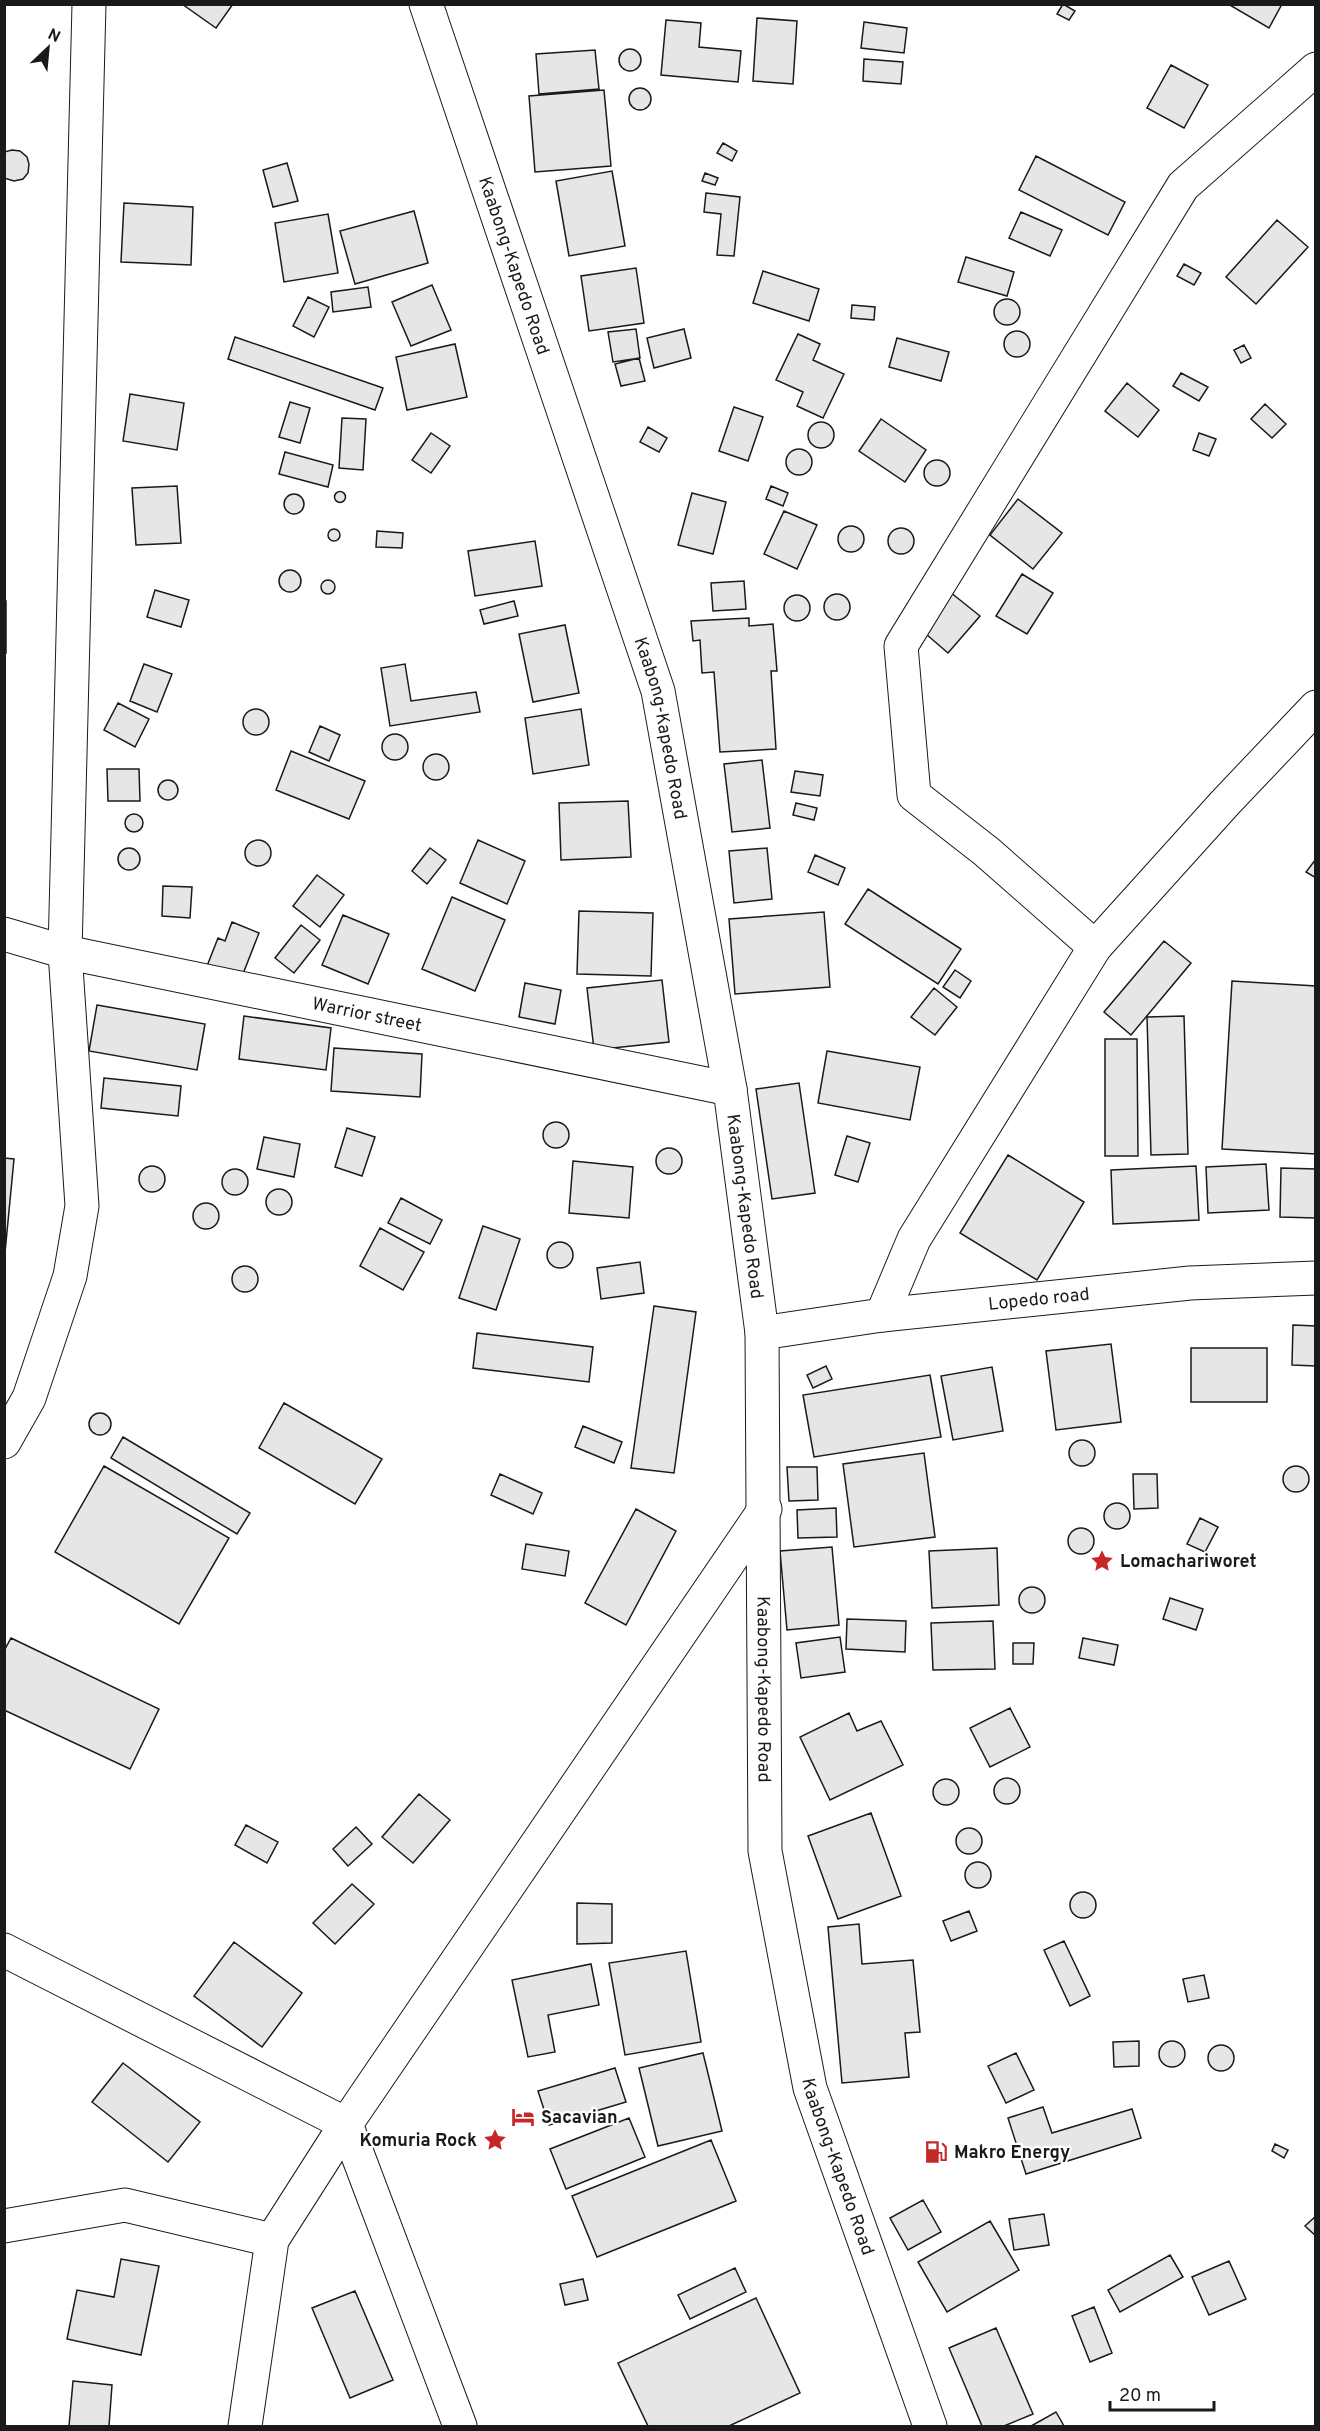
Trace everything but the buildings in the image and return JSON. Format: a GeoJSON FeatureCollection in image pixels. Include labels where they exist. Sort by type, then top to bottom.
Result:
{"type":"FeatureCollection","features":[{"type":"Feature","properties":{"kind":"street"},"geometry":{"type":"LineString","coordinates":[[4,1442],[29,1398],[70,1276],[82,1206],[65,952],[89,4]]}},
{"type":"Feature","properties":{"kind":"street","name":"Kaabong-Kapedo Road"},"geometry":{"type":"LineString","coordinates":[[426,4],[658,691],[730,1089],[762,1333],[765,1509],[765,1851],[810,2088],[930,2427]]}},
{"type":"Feature","properties":{"kind":"street"},"geometry":{"type":"LineString","coordinates":[[1095,948],[987,852],[914,795],[901,646],[1182,186],[1316,69]]}},
{"type":"Feature","properties":{"kind":"street"},"geometry":{"type":"LineString","coordinates":[[882,1315],[914,1239],[1095,948],[1224,804],[1315,708]]}},
{"type":"Feature","properties":{"kind":"street","name":"Warrior street"},"geometry":{"type":"LineString","coordinates":[[4,934],[65,952],[730,1089]]}},
{"type":"Feature","properties":{"kind":"street","name":"Lopedo road"},"geometry":{"type":"LineString","coordinates":[[762,1333],[882,1315],[1190,1283],[1316,1278]]}},
{"type":"Feature","properties":{"kind":"street"},"geometry":{"type":"LineString","coordinates":[[245,2427],[272,2240],[346,2124],[765,1509]]}},
{"type":"Feature","properties":{"kind":"street"},"geometry":{"type":"LineString","coordinates":[[4,1950],[346,2124],[460,2427]]}},
{"type":"Feature","properties":{"kind":"street"},"geometry":{"type":"LineString","coordinates":[[4,2226],[125,2205],[272,2240]]}},
{"type":"Feature","properties":{"kind":"place","name":"Lomachariworet"},"geometry":{"type":"Point","coordinates":[1102,1561]}},
{"type":"Feature","properties":{"kind":"place","name":"Sacavian"},"geometry":{"type":"Point","coordinates":[523,2117]}},
{"type":"Feature","properties":{"kind":"place","name":"Komuria Rock"},"geometry":{"type":"Point","coordinates":[495,2140]}},
{"type":"Feature","properties":{"kind":"place","name":"Makro Energy"},"geometry":{"type":"Point","coordinates":[936,2152]}}]}
